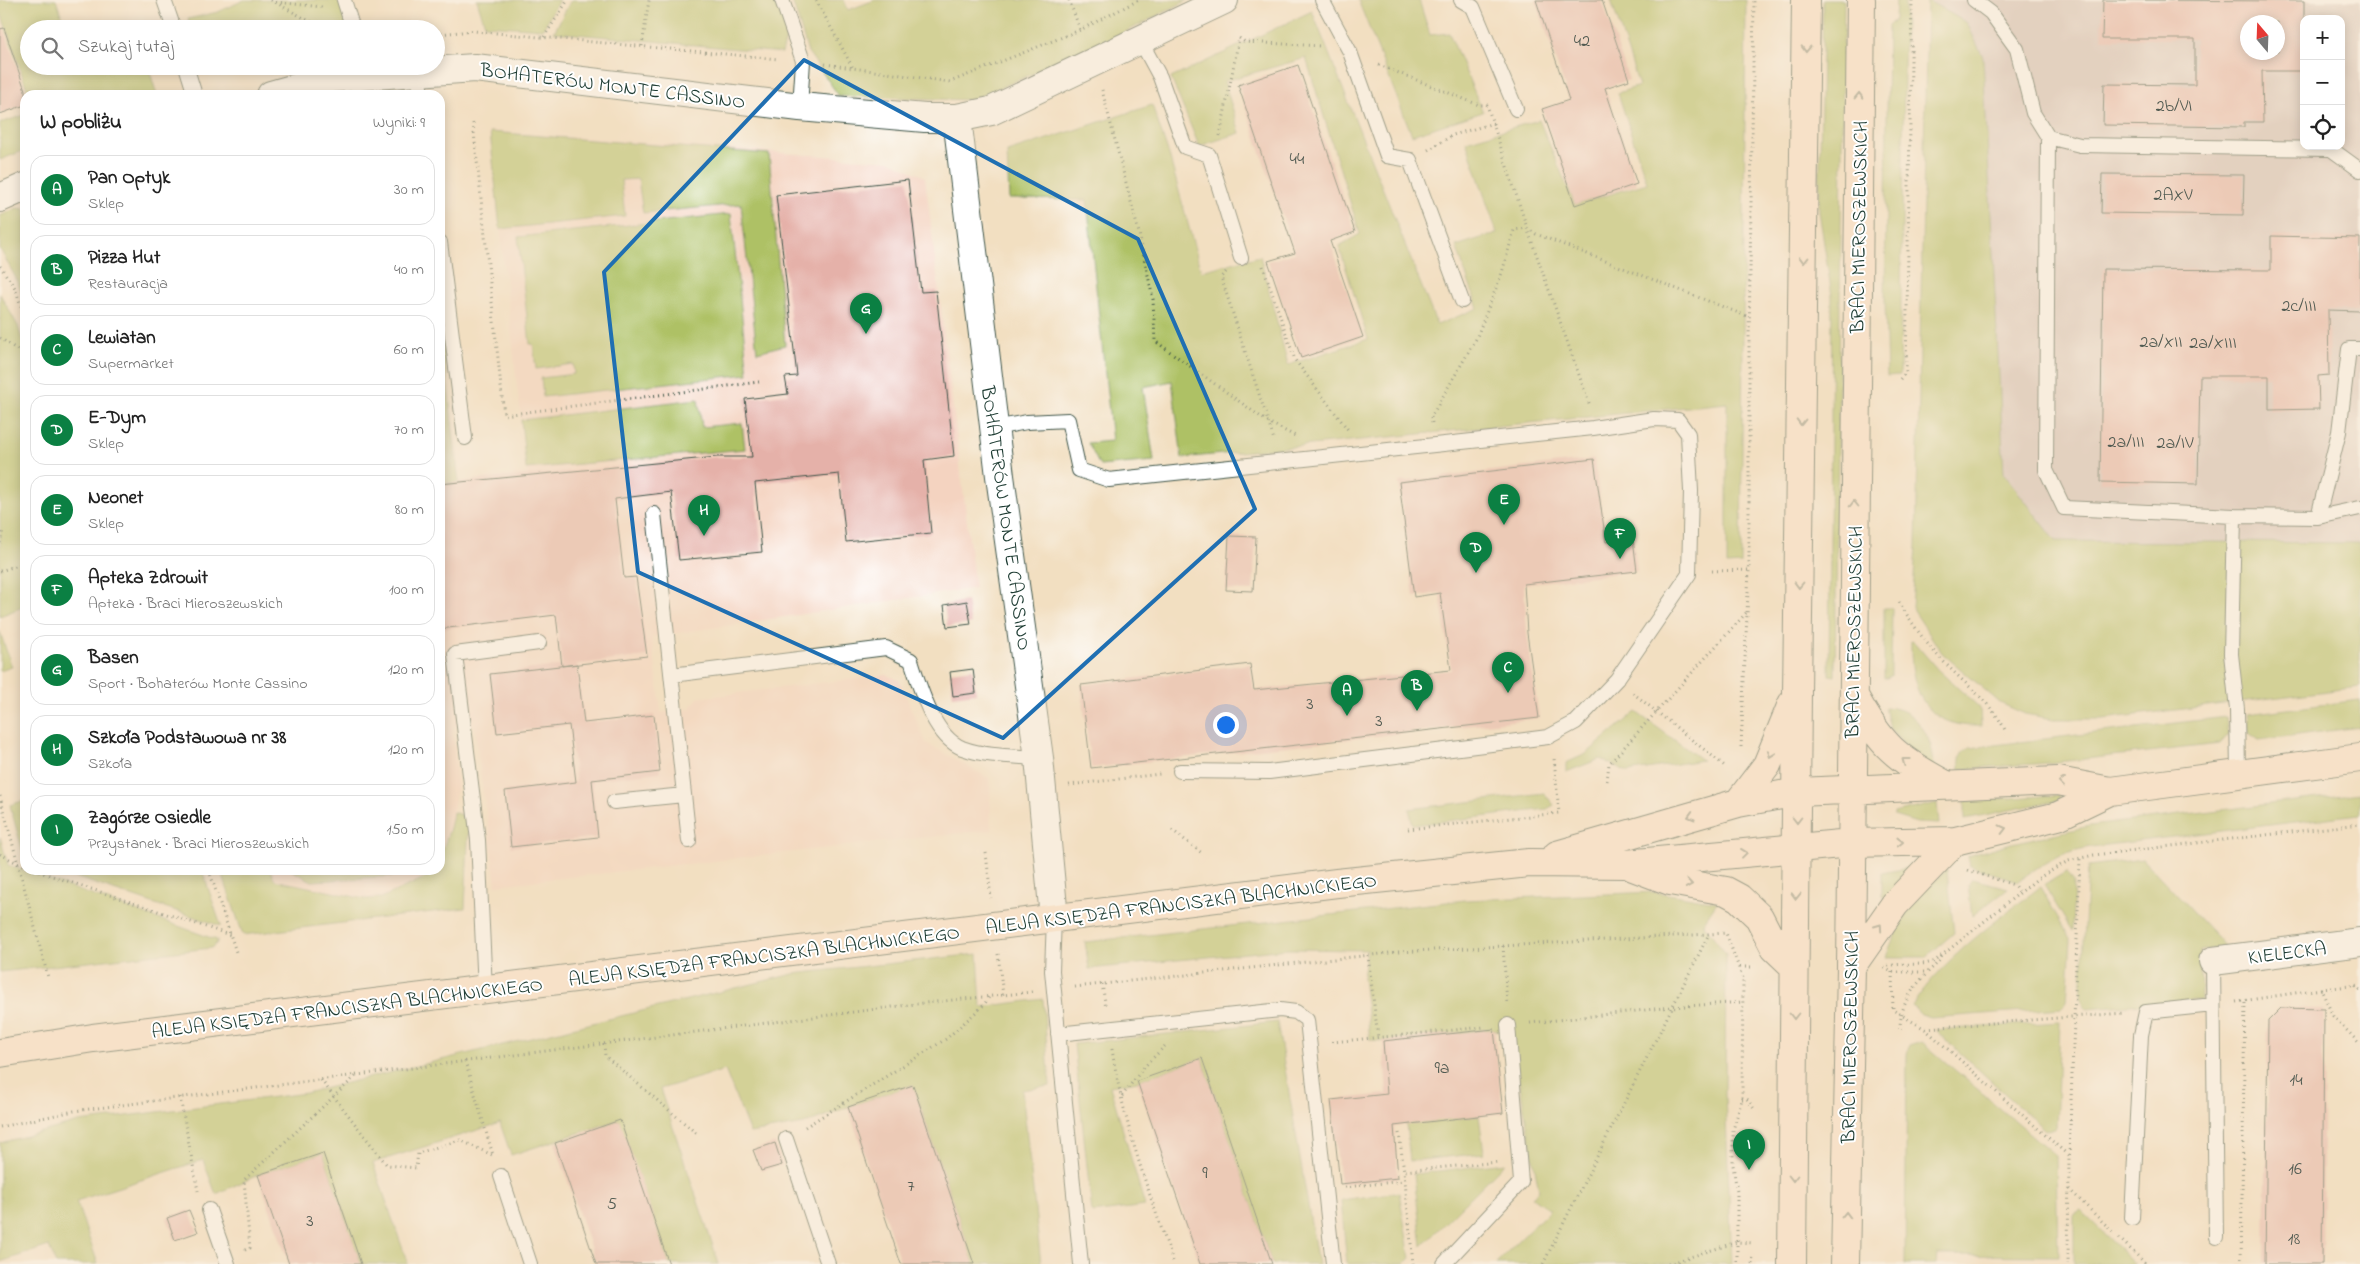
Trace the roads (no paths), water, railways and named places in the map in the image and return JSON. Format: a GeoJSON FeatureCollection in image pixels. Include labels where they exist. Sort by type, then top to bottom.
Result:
{"type":"FeatureCollection","features":[{"type":"Feature","properties":{"kind":"street","name":"BOHATERÓW MONTE CASSINO"},"geometry":{"type":"LineString","coordinates":[[383,75],[420,83],[475,68],[800,107],[925,118],[957,118],[991,111],[1224,0]]}},
{"type":"Feature","properties":{"kind":"street"},"geometry":{"type":"LineString","coordinates":[[1792,1264],[1806,0]]}},
{"type":"Feature","properties":{"kind":"street","name":"BRACI MIEROSZEWSKICH"},"geometry":{"type":"LineString","coordinates":[[1845,1264],[1851,967],[1852,693],[1864,5]]}},
{"type":"Feature","properties":{"kind":"street","name":"BOHATERÓW MONTE CASSINO"},"geometry":{"type":"LineString","coordinates":[[289,90],[345,75]]}},
{"type":"Feature","properties":{"kind":"street","name":"BOHATERÓW MONTE CASSINO"},"geometry":{"type":"LineString","coordinates":[[957,118],[994,428],[1039,758],[1054,918]]}},
{"type":"Feature","properties":{"kind":"street"},"geometry":{"type":"LineString","coordinates":[[0,198],[20,189]]}},
{"type":"Feature","properties":{"kind":"street"},"geometry":{"type":"LineString","coordinates":[[1738,803],[1767,765],[1797,693]]}},
{"type":"Feature","properties":{"kind":"street"},"geometry":{"type":"LineString","coordinates":[[1852,693],[1871,728],[1889,749],[1913,767],[1948,785]]}},
{"type":"Feature","properties":{"kind":"street","name":"ALEJA KSIĘDZA FRANCISZKA BLACHNICKIEGO"},"geometry":{"type":"LineString","coordinates":[[0,1054],[93,1038],[1054,918],[1529,863],[1626,864],[1851,843],[1955,841],[2058,816],[2110,791],[2360,758]]}},
{"type":"Feature","properties":{"kind":"street","name":"ALEJA KSIĘDZA FRANCISZKA BLACHNICKIEGO"},"geometry":{"type":"LineString","coordinates":[[1529,863],[1738,803],[1797,792],[1852,788],[2058,781],[2110,791]]}},
{"type":"Feature","properties":{"kind":"street"},"geometry":{"type":"LineString","coordinates":[[1851,967],[1895,904],[1955,841]]}},
{"type":"Feature","properties":{"kind":"street"},"geometry":{"type":"LineString","coordinates":[[1626,864],[1670,881],[1726,890],[1759,917],[1776,948],[1795,967]]}},
{"type":"Feature","properties":{"kind":"street","name":"KIELECKA"},"geometry":{"type":"LineString","coordinates":[[2213,961],[2360,942]]}},
{"type":"Feature","properties":{"kind":"lane"},"geometry":{"type":"LineString","coordinates":[[164,0],[171,20]]}},
{"type":"Feature","properties":{"kind":"lane"},"geometry":{"type":"LineString","coordinates":[[782,0],[803,61],[800,107]]}},
{"type":"Feature","properties":{"kind":"lane"},"geometry":{"type":"LineString","coordinates":[[1322,0],[1350,52],[1387,156],[1410,160],[1462,300]]}},
{"type":"Feature","properties":{"kind":"lane"},"geometry":{"type":"LineString","coordinates":[[1461,0],[1473,7],[1516,108]]}},
{"type":"Feature","properties":{"kind":"lane"},"geometry":{"type":"LineString","coordinates":[[1974,0],[1991,13],[2016,48],[2033,113],[2048,137],[2046,470],[2064,508],[2234,516],[2318,517],[2360,508]]}},
{"type":"Feature","properties":{"kind":"lane"},"geometry":{"type":"LineString","coordinates":[[345,4],[350,20]]}},
{"type":"Feature","properties":{"kind":"lane"},"geometry":{"type":"LineString","coordinates":[[1140,40],[1160,77],[1185,147],[1208,155],[1241,258]]}},
{"type":"Feature","properties":{"kind":"lane"},"geometry":{"type":"LineString","coordinates":[[189,75],[193,90]]}},
{"type":"Feature","properties":{"kind":"lane"},"geometry":{"type":"LineString","coordinates":[[2048,137],[2080,145],[2332,149],[2360,170]]}},
{"type":"Feature","properties":{"kind":"lane"},"geometry":{"type":"LineString","coordinates":[[445,281],[465,438]]}},
{"type":"Feature","properties":{"kind":"lane"},"geometry":{"type":"LineString","coordinates":[[2318,517],[2339,432],[2350,349],[2360,349]]}},
{"type":"Feature","properties":{"kind":"lane"},"geometry":{"type":"LineString","coordinates":[[994,428],[1027,422],[1068,420],[1079,470],[1109,480],[1593,428],[1654,419],[1678,420],[1688,434],[1691,491],[1689,574],[1617,679],[1576,722],[1548,737],[1269,772],[1180,771]]}},
{"type":"Feature","properties":{"kind":"lane"},"geometry":{"type":"LineString","coordinates":[[654,514],[689,841]]}},
{"type":"Feature","properties":{"kind":"lane"},"geometry":{"type":"LineString","coordinates":[[2234,516],[2231,654],[2237,709],[2238,773]]}},
{"type":"Feature","properties":{"kind":"lane"},"geometry":{"type":"LineString","coordinates":[[485,990],[478,840],[455,654],[539,643]]}},
{"type":"Feature","properties":{"kind":"lane"},"geometry":{"type":"LineString","coordinates":[[672,675],[886,648],[911,660],[922,694],[942,733],[961,747],[990,755],[1039,758]]}},
{"type":"Feature","properties":{"kind":"lane"},"geometry":{"type":"LineString","coordinates":[[614,802],[684,794]]}},
{"type":"Feature","properties":{"kind":"lane"},"geometry":{"type":"LineString","coordinates":[[1054,918],[1053,989],[1081,1264]]}},
{"type":"Feature","properties":{"kind":"lane"},"geometry":{"type":"LineString","coordinates":[[2213,961],[2216,1237]]}},
{"type":"Feature","properties":{"kind":"lane"},"geometry":{"type":"LineString","coordinates":[[2132,1218],[2141,1035],[2146,1012],[2213,1006]]}},
{"type":"Feature","properties":{"kind":"lane"},"geometry":{"type":"LineString","coordinates":[[1058,1034],[1280,1010],[1296,1012],[1307,1020],[1333,1264]]}},
{"type":"Feature","properties":{"kind":"lane"},"geometry":{"type":"LineString","coordinates":[[1444,1264],[1521,1182],[1508,1025]]}},
{"type":"Feature","properties":{"kind":"lane"},"geometry":{"type":"LineString","coordinates":[[786,1140],[828,1264]]}},
{"type":"Feature","properties":{"kind":"lane"},"geometry":{"type":"LineString","coordinates":[[501,1176],[530,1264]]}},
{"type":"Feature","properties":{"kind":"lane"},"geometry":{"type":"LineString","coordinates":[[209,1210],[227,1261]]}},
{"type":"Feature","properties":{"kind":"place","name":"Basen"},"geometry":{"type":"Point","coordinates":[866,334]}},
{"type":"Feature","properties":{"kind":"place","name":"Neonet"},"geometry":{"type":"Point","coordinates":[1504,525]}},
{"type":"Feature","properties":{"kind":"place","name":"Szkoła Podstawowa nr 38"},"geometry":{"type":"Point","coordinates":[704,536]}},
{"type":"Feature","properties":{"kind":"place","name":"Apteka Zdrowit"},"geometry":{"type":"Point","coordinates":[1620,559]}},
{"type":"Feature","properties":{"kind":"place","name":"E-Dym"},"geometry":{"type":"Point","coordinates":[1476,573]}},
{"type":"Feature","properties":{"kind":"place","name":"Lewiatan"},"geometry":{"type":"Point","coordinates":[1508,693]}},
{"type":"Feature","properties":{"kind":"place","name":"Pizza Hut"},"geometry":{"type":"Point","coordinates":[1417,711]}},
{"type":"Feature","properties":{"kind":"place","name":"Pan Optyk"},"geometry":{"type":"Point","coordinates":[1347,716]}},
{"type":"Feature","properties":{"kind":"place","name":"Zagórze Osiedle"},"geometry":{"type":"Point","coordinates":[1749,1170]}}]}
